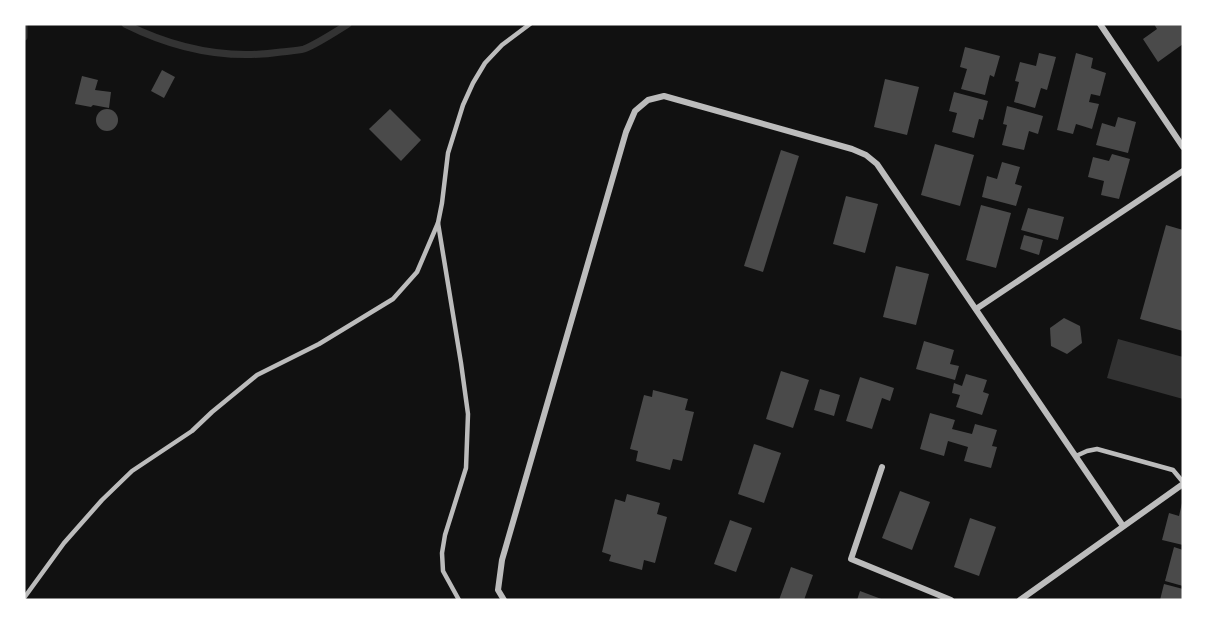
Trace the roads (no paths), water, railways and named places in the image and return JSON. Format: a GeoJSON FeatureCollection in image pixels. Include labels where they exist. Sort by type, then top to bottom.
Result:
{"type":"FeatureCollection","features":[{"type":"Feature","properties":{"kind":"street"},"geometry":{"type":"LineString","coordinates":[[1100,24],[1183,147]]}},
{"type":"Feature","properties":{"kind":"street"},"geometry":{"type":"LineString","coordinates":[[504,600],[498,590],[502,560],[619,154],[635,111],[648,100],[664,96],[852,149],[866,155],[877,164],[1123,526]]}},
{"type":"Feature","properties":{"kind":"street"},"geometry":{"type":"LineString","coordinates":[[976,309],[1183,171]]}},
{"type":"Feature","properties":{"kind":"street"},"geometry":{"type":"LineString","coordinates":[[882,467],[851,560],[951,600]]}},
{"type":"Feature","properties":{"kind":"street"},"geometry":{"type":"LineString","coordinates":[[1020,600],[1183,483]]}},
{"type":"Feature","properties":{"kind":"lane"},"geometry":{"type":"LineString","coordinates":[[24,598],[64,543],[102,500],[132,471],[192,431],[257,375],[319,344],[393,298],[417,272],[438,223],[448,153],[463,105],[473,83],[485,63],[502,45],[530,24]]}},
{"type":"Feature","properties":{"kind":"lane"},"geometry":{"type":"LineString","coordinates":[[438,223],[468,414],[466,468],[445,535],[442,553],[443,571],[459,600]]}},
{"type":"Feature","properties":{"kind":"lane"},"geometry":{"type":"LineString","coordinates":[[1076,456],[1087,450],[1097,449],[1173,470],[1183,483]]}},
{"type":"Feature","properties":{"kind":"waterway"},"geometry":{"type":"LineString","coordinates":[[24,24],[24,37]]}},
{"type":"Feature","properties":{"kind":"waterway"},"geometry":{"type":"LineString","coordinates":[[125,24],[181,46],[241,54],[304,49],[348,24]]}}]}
